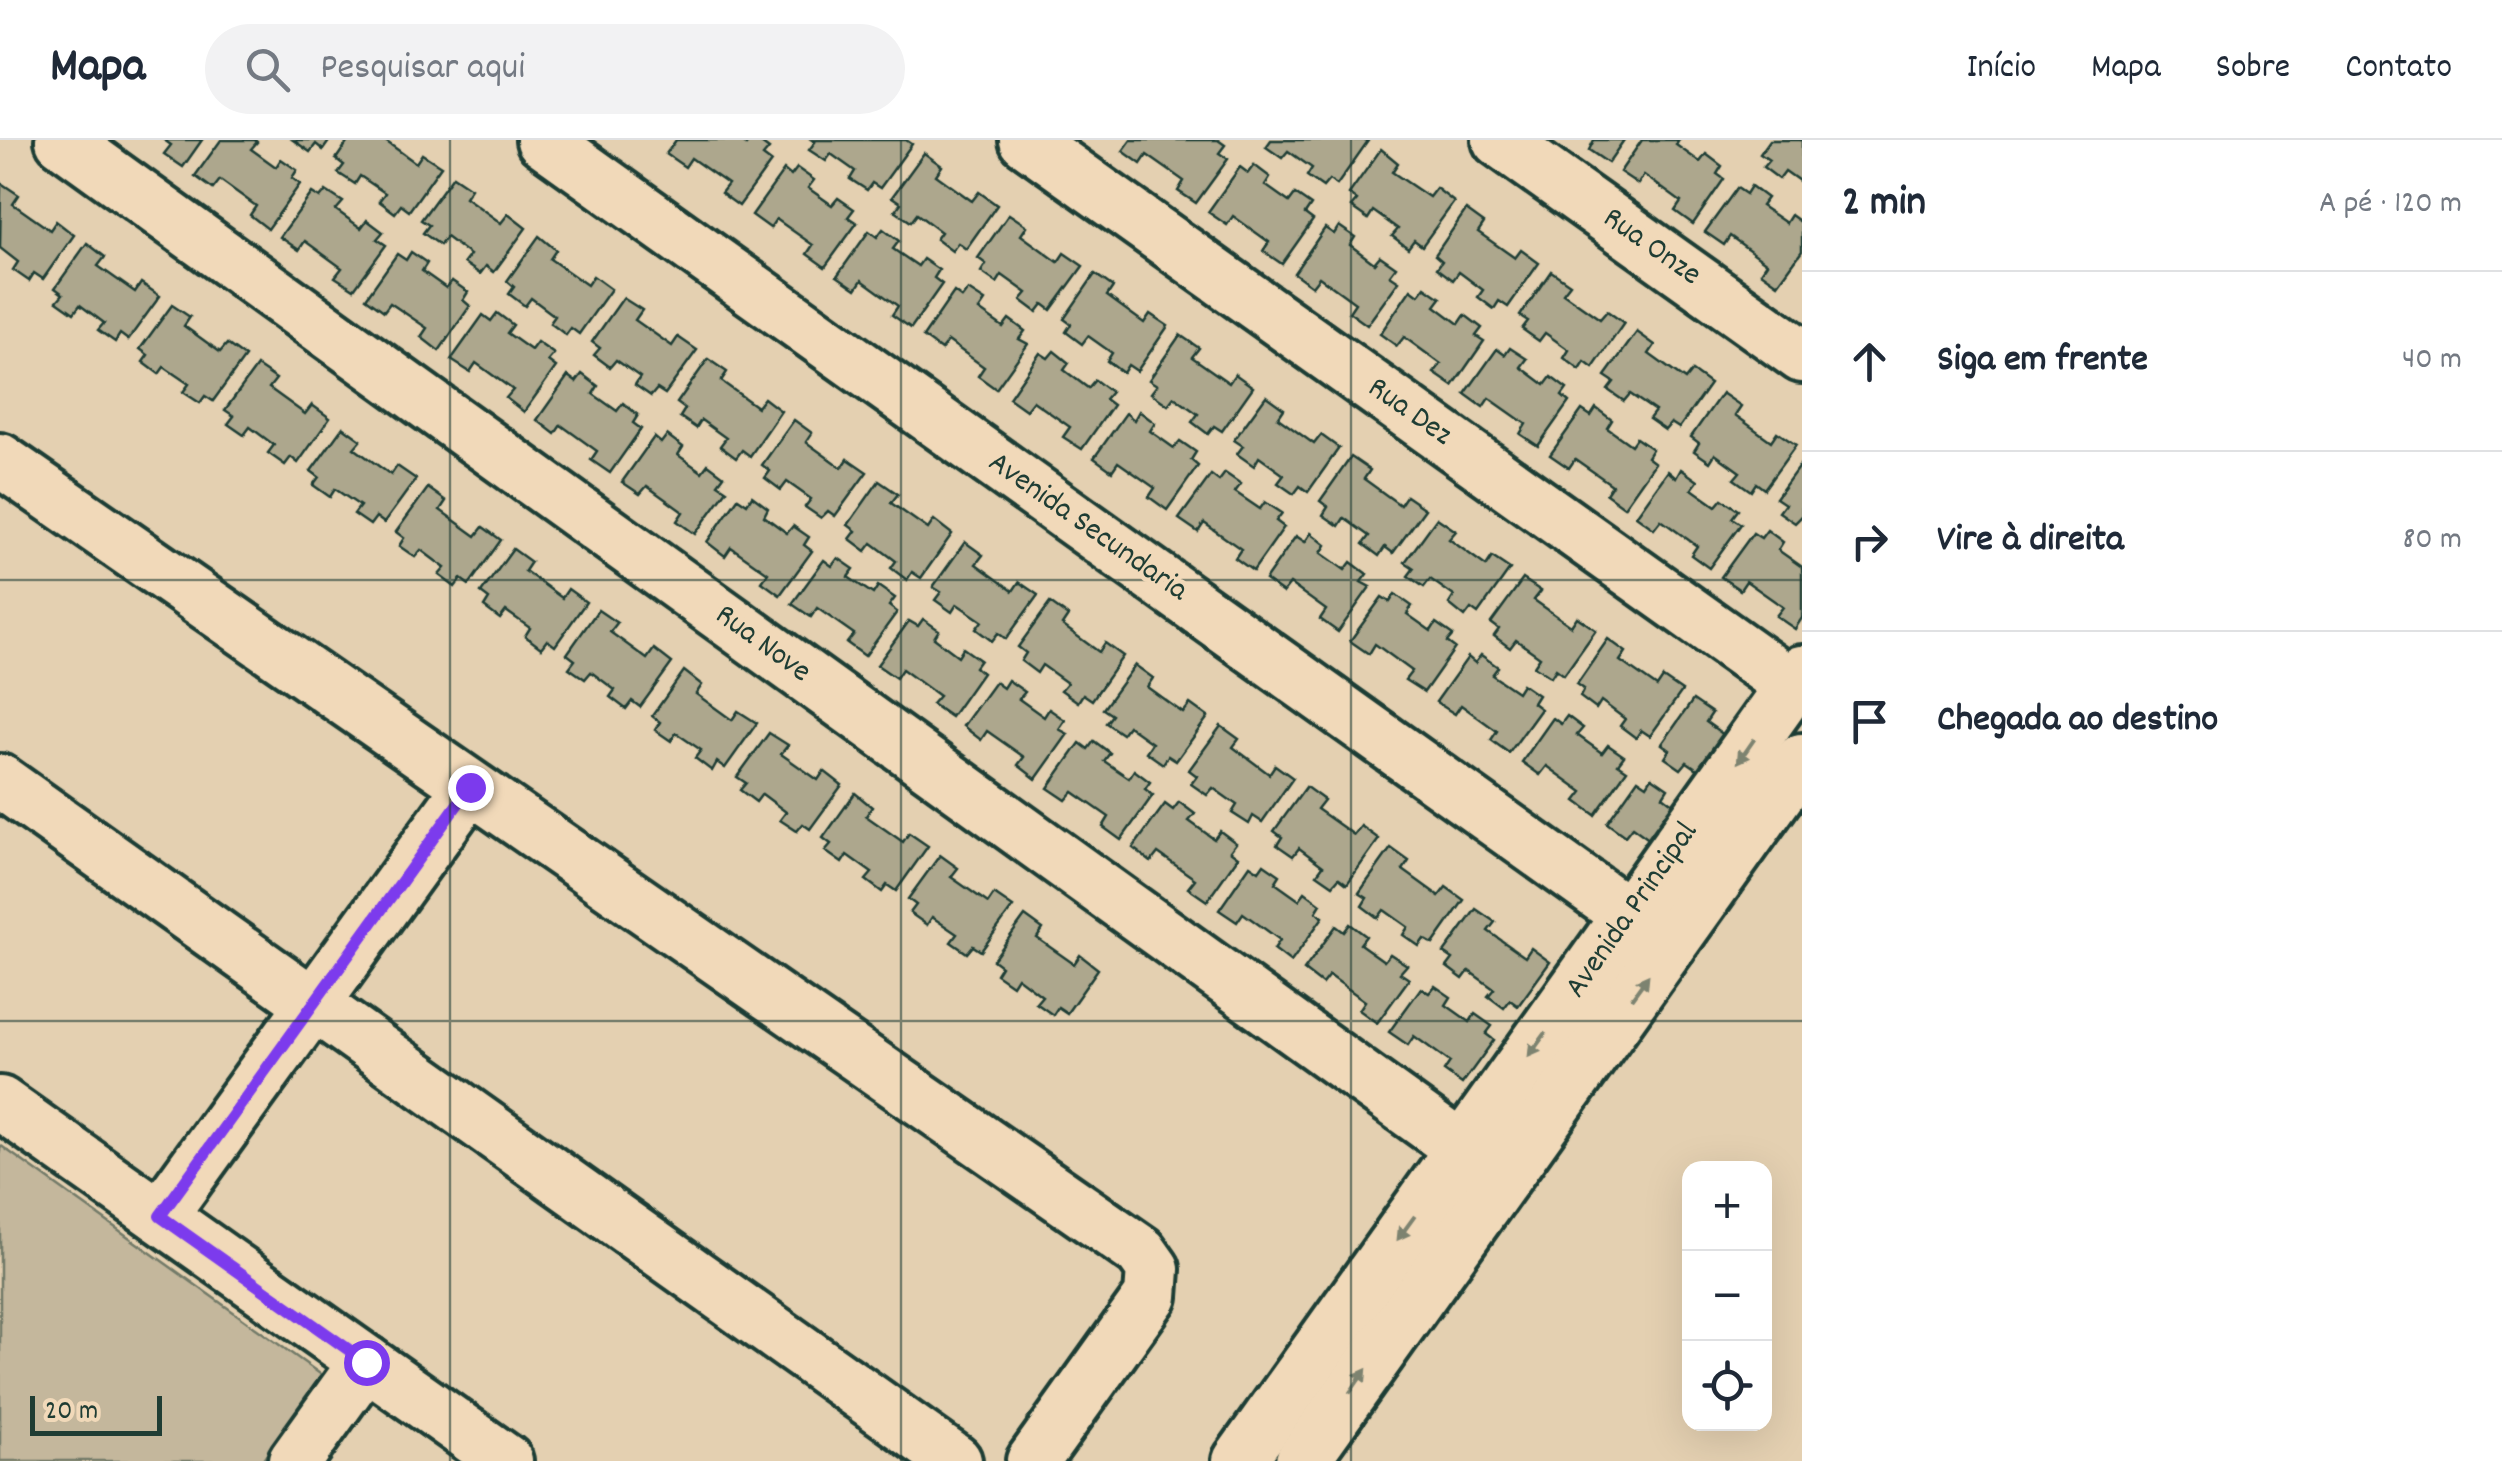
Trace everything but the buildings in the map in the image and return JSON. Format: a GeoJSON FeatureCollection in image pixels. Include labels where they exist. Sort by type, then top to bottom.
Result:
{"type":"FeatureCollection","features":[{"type":"Feature","properties":{"kind":"street","name":"Rua Nove"},"geometry":{"type":"LineString","coordinates":[[62,140],[1482,1165]]}},
{"type":"Feature","properties":{"kind":"street","name":"Avenida Secundaria"},"geometry":{"type":"LineString","coordinates":[[543,140],[1650,930]]}},
{"type":"Feature","properties":{"kind":"street","name":"Rua Dez"},"geometry":{"type":"LineString","coordinates":[[1026,140],[1797,679]]}},
{"type":"Feature","properties":{"kind":"street","name":"Rua Onze"},"geometry":{"type":"LineString","coordinates":[[1499,140],[1802,356]]}},
{"type":"Feature","properties":{"kind":"street"},"geometry":{"type":"LineString","coordinates":[[0,460],[1141,1252],[1152,1270],[1151,1296],[1033,1461]]}},
{"type":"Feature","properties":{"kind":"street","name":"Avenida Principal"},"geometry":{"type":"LineString","coordinates":[[1482,1165],[1650,930],[1797,679]]}},
{"type":"Feature","properties":{"kind":"street","name":"Avenida Principal"},"geometry":{"type":"LineString","coordinates":[[1650,930],[1802,760]]}},
{"type":"Feature","properties":{"kind":"street"},"geometry":{"type":"LineString","coordinates":[[0,781],[956,1461]]}},
{"type":"Feature","properties":{"kind":"street"},"geometry":{"type":"LineString","coordinates":[[160,1216],[470,787]]}},
{"type":"Feature","properties":{"kind":"street"},"geometry":{"type":"LineString","coordinates":[[0,1102],[506,1461]]}},
{"type":"Feature","properties":{"kind":"street"},"geometry":{"type":"LineString","coordinates":[[1240,1461],[1482,1165]]}},
{"type":"Feature","properties":{"kind":"street"},"geometry":{"type":"LineString","coordinates":[[1302,1461],[1482,1165]]}},
{"type":"Feature","properties":{"kind":"street"},"geometry":{"type":"LineString","coordinates":[[295,1461],[366,1362]]}},
{"type":"Feature","properties":{"kind":"shaded area"},"geometry":{"type":"Polygon","coordinates":[[[0,1145],[323,1376],[262,1461],[0,1461],[0,1145]]]}},
{"type":"Feature","properties":{"kind":"route"},"geometry":{"type":"LineString","coordinates":[[366,1362],[160,1216],[470,787]]}}]}
